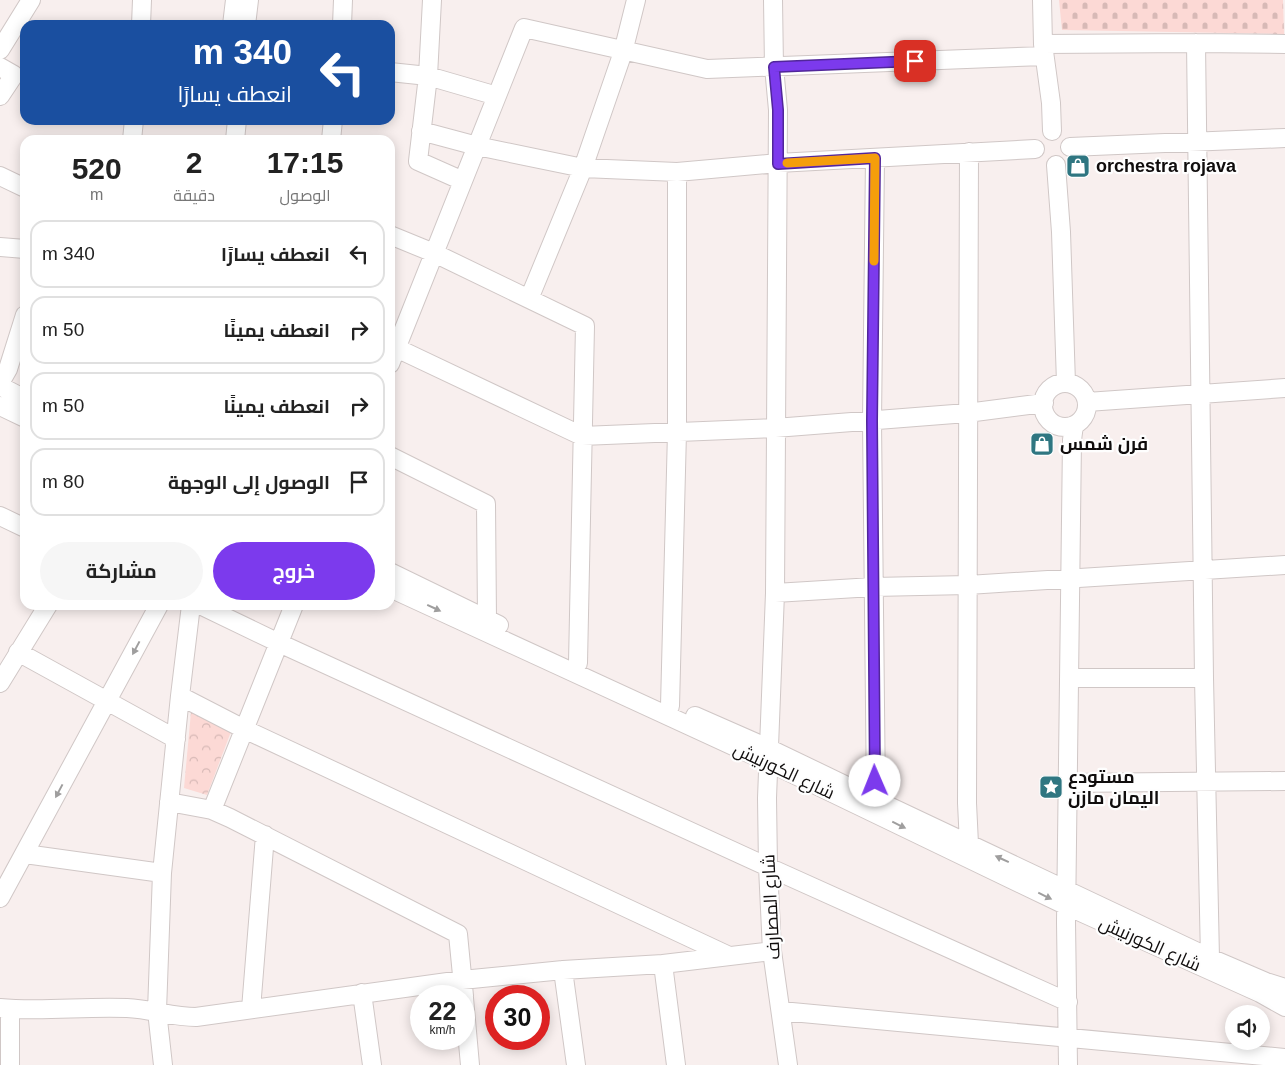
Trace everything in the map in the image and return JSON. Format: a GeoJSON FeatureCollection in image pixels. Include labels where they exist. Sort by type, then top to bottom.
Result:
{"type":"FeatureCollection","features":[{"type":"Feature","properties":{"kind":"street"},"geometry":{"type":"LineString","coordinates":[[0,50],[30,0]]}},
{"type":"Feature","properties":{"kind":"street"},"geometry":{"type":"LineString","coordinates":[[141,20],[142,0]]}},
{"type":"Feature","properties":{"kind":"street"},"geometry":{"type":"LineString","coordinates":[[233,20],[235,0]]}},
{"type":"Feature","properties":{"kind":"street"},"geometry":{"type":"LineString","coordinates":[[247,20],[249,0]]}},
{"type":"Feature","properties":{"kind":"street"},"geometry":{"type":"LineString","coordinates":[[342,20],[344,0]]}},
{"type":"Feature","properties":{"kind":"street"},"geometry":{"type":"LineString","coordinates":[[432,0],[428,76],[418,161],[463,181]]}},
{"type":"Feature","properties":{"kind":"street"},"geometry":{"type":"LineString","coordinates":[[529,299],[583,168],[623,52],[636,0]]}},
{"type":"Feature","properties":{"kind":"street","name":"شارع المصارف"},"geometry":{"type":"LineString","coordinates":[[773,0],[774,67],[778,110],[778,164],[774,593],[768,755],[768,867],[772,951],[788,1065]]}},
{"type":"Feature","properties":{"kind":"street"},"geometry":{"type":"LineString","coordinates":[[1042,0],[1043,50],[1052,130]]}},
{"type":"Feature","properties":{"kind":"street"},"geometry":{"type":"LineString","coordinates":[[395,345],[524,28],[623,52],[706,69],[774,67],[1196,42],[1285,44]]}},
{"type":"Feature","properties":{"kind":"street"},"geometry":{"type":"LineString","coordinates":[[1196,42],[1204,678],[1210,958]]}},
{"type":"Feature","properties":{"kind":"street"},"geometry":{"type":"LineString","coordinates":[[0,67],[14,75],[0,96]]}},
{"type":"Feature","properties":{"kind":"street"},"geometry":{"type":"LineString","coordinates":[[395,73],[428,76],[497,96]]}},
{"type":"Feature","properties":{"kind":"street"},"geometry":{"type":"LineString","coordinates":[[1052,130],[1064,135],[1070,147],[1066,159],[1056,165],[1041,161],[1037,157],[1035,149],[1039,136],[1052,130]]}},
{"type":"Feature","properties":{"kind":"street"},"geometry":{"type":"LineString","coordinates":[[421,131],[477,146],[583,168],[677,172],[778,164],[1035,149]]}},
{"type":"Feature","properties":{"kind":"street"},"geometry":{"type":"LineString","coordinates":[[1070,147],[1285,138]]}},
{"type":"Feature","properties":{"kind":"street"},"geometry":{"type":"LineString","coordinates":[[969,152],[967,413],[967,802],[969,844]]}},
{"type":"Feature","properties":{"kind":"street"},"geometry":{"type":"LineString","coordinates":[[875,158],[872,421],[876,800]]}},
{"type":"Feature","properties":{"kind":"street"},"geometry":{"type":"LineString","coordinates":[[1056,165],[1061,232],[1066,383]]}},
{"type":"Feature","properties":{"kind":"street"},"geometry":{"type":"LineString","coordinates":[[670,706],[677,432],[677,172]]}},
{"type":"Feature","properties":{"kind":"street"},"geometry":{"type":"LineString","coordinates":[[0,176],[20,186]]}},
{"type":"Feature","properties":{"kind":"street"},"geometry":{"type":"LineString","coordinates":[[395,237],[434,253],[585,326],[578,663]]}},
{"type":"Feature","properties":{"kind":"street"},"geometry":{"type":"LineString","coordinates":[[0,247],[20,249]]}},
{"type":"Feature","properties":{"kind":"street"},"geometry":{"type":"LineString","coordinates":[[20,331],[8,369],[0,385],[20,396]]}},
{"type":"Feature","properties":{"kind":"street"},"geometry":{"type":"LineString","coordinates":[[395,353],[582,436],[775,428],[967,413],[1044,403]]}},
{"type":"Feature","properties":{"kind":"street"},"geometry":{"type":"LineString","coordinates":[[1066,383],[1078,387],[1083,392],[1087,402],[1084,416],[1074,425],[1059,426],[1047,417],[1044,410],[1044,403],[1049,391],[1054,386],[1066,383]]}},
{"type":"Feature","properties":{"kind":"street"},"geometry":{"type":"LineString","coordinates":[[1087,402],[1285,388]]}},
{"type":"Feature","properties":{"kind":"street"},"geometry":{"type":"LineString","coordinates":[[0,406],[20,416]]}},
{"type":"Feature","properties":{"kind":"street"},"geometry":{"type":"LineString","coordinates":[[1068,1065],[1067,783],[1072,440],[1074,425]]}},
{"type":"Feature","properties":{"kind":"street"},"geometry":{"type":"LineString","coordinates":[[395,458],[486,504],[487,619]]}},
{"type":"Feature","properties":{"kind":"street"},"geometry":{"type":"LineString","coordinates":[[0,516],[20,526]]}},
{"type":"Feature","properties":{"kind":"street"},"geometry":{"type":"LineString","coordinates":[[774,593],[873,587],[968,585],[1285,565]]}},
{"type":"Feature","properties":{"kind":"street","name":"شارع الكورنيش"},"geometry":{"type":"LineString","coordinates":[[395,574],[1067,898],[1285,1007]]}},
{"type":"Feature","properties":{"kind":"street","name":"شارع الكورنيش"},"geometry":{"type":"LineString","coordinates":[[395,590],[768,755],[876,800],[969,844],[1067,898],[1266,982],[1285,988]]}},
{"type":"Feature","properties":{"kind":"street"},"geometry":{"type":"LineString","coordinates":[[0,683],[45,610]]}},
{"type":"Feature","properties":{"kind":"street"},"geometry":{"type":"LineString","coordinates":[[0,898],[156,610]]}},
{"type":"Feature","properties":{"kind":"street"},"geometry":{"type":"LineString","coordinates":[[163,1065],[157,1011],[162,873],[190,610]]}},
{"type":"Feature","properties":{"kind":"street"},"geometry":{"type":"LineString","coordinates":[[210,610],[768,867],[1068,1002]]}},
{"type":"Feature","properties":{"kind":"street"},"geometry":{"type":"LineString","coordinates":[[212,810],[292,610]]}},
{"type":"Feature","properties":{"kind":"street"},"geometry":{"type":"LineString","coordinates":[[18,652],[176,739]]}},
{"type":"Feature","properties":{"kind":"street"},"geometry":{"type":"LineString","coordinates":[[1068,678],[1204,678]]}},
{"type":"Feature","properties":{"kind":"street"},"geometry":{"type":"LineString","coordinates":[[180,696],[244,729],[727,955]]}},
{"type":"Feature","properties":{"kind":"street"},"geometry":{"type":"LineString","coordinates":[[1067,783],[1285,781]]}},
{"type":"Feature","properties":{"kind":"street"},"geometry":{"type":"LineString","coordinates":[[169,802],[212,810],[230,818],[458,934],[462,985]]}},
{"type":"Feature","properties":{"kind":"street"},"geometry":{"type":"LineString","coordinates":[[251,1009],[265,835]]}},
{"type":"Feature","properties":{"kind":"street"},"geometry":{"type":"LineString","coordinates":[[25,854],[162,873]]}},
{"type":"Feature","properties":{"kind":"street"},"geometry":{"type":"LineString","coordinates":[[475,989],[563,970],[663,964],[772,951]]}},
{"type":"Feature","properties":{"kind":"street"},"geometry":{"type":"LineString","coordinates":[[663,964],[676,1065]]}},
{"type":"Feature","properties":{"kind":"street"},"geometry":{"type":"LineString","coordinates":[[563,970],[576,1065]]}},
{"type":"Feature","properties":{"kind":"street"},"geometry":{"type":"LineString","coordinates":[[362,993],[372,1065]]}},
{"type":"Feature","properties":{"kind":"street"},"geometry":{"type":"LineString","coordinates":[[10,1065],[5,1008],[125,1008],[157,1011],[183,1017],[196,1017],[362,993],[410,993]]}},
{"type":"Feature","properties":{"kind":"street"},"geometry":{"type":"LineString","coordinates":[[781,1010],[1285,1058]]}},
{"type":"Feature","properties":{"kind":"street"},"geometry":{"type":"LineString","coordinates":[[469,1050],[470,1065]]}},
{"type":"Feature","properties":{"kind":"green space"},"geometry":{"type":"Polygon","coordinates":[[[1059,0],[1283,0],[1284,34],[1062,30],[1059,0]]]}},
{"type":"Feature","properties":{"kind":"green space"},"geometry":{"type":"Polygon","coordinates":[[[191,712],[232,729],[207,795],[184,788],[191,712]]]}},
{"type":"Feature","properties":{"kind":"slow traffic"},"geometry":{"type":"LineString","coordinates":[[787,163],[875,158],[874,261]]}},
{"type":"Feature","properties":{"kind":"place","name":"orchestra rojava"},"geometry":{"type":"Point","coordinates":[1078,166]}},
{"type":"Feature","properties":{"kind":"place","name":"فرن شمس"},"geometry":{"type":"Point","coordinates":[1042,444]}},
{"type":"Feature","properties":{"kind":"place","name":"مستودع اليمان مازن"},"geometry":{"type":"Point","coordinates":[1051,787]}},
{"type":"Feature","properties":{"kind":"route"},"geometry":{"type":"LineString","coordinates":[[875,781],[872,421],[875,158],[778,164],[778,110],[774,67],[915,61]]}}]}
